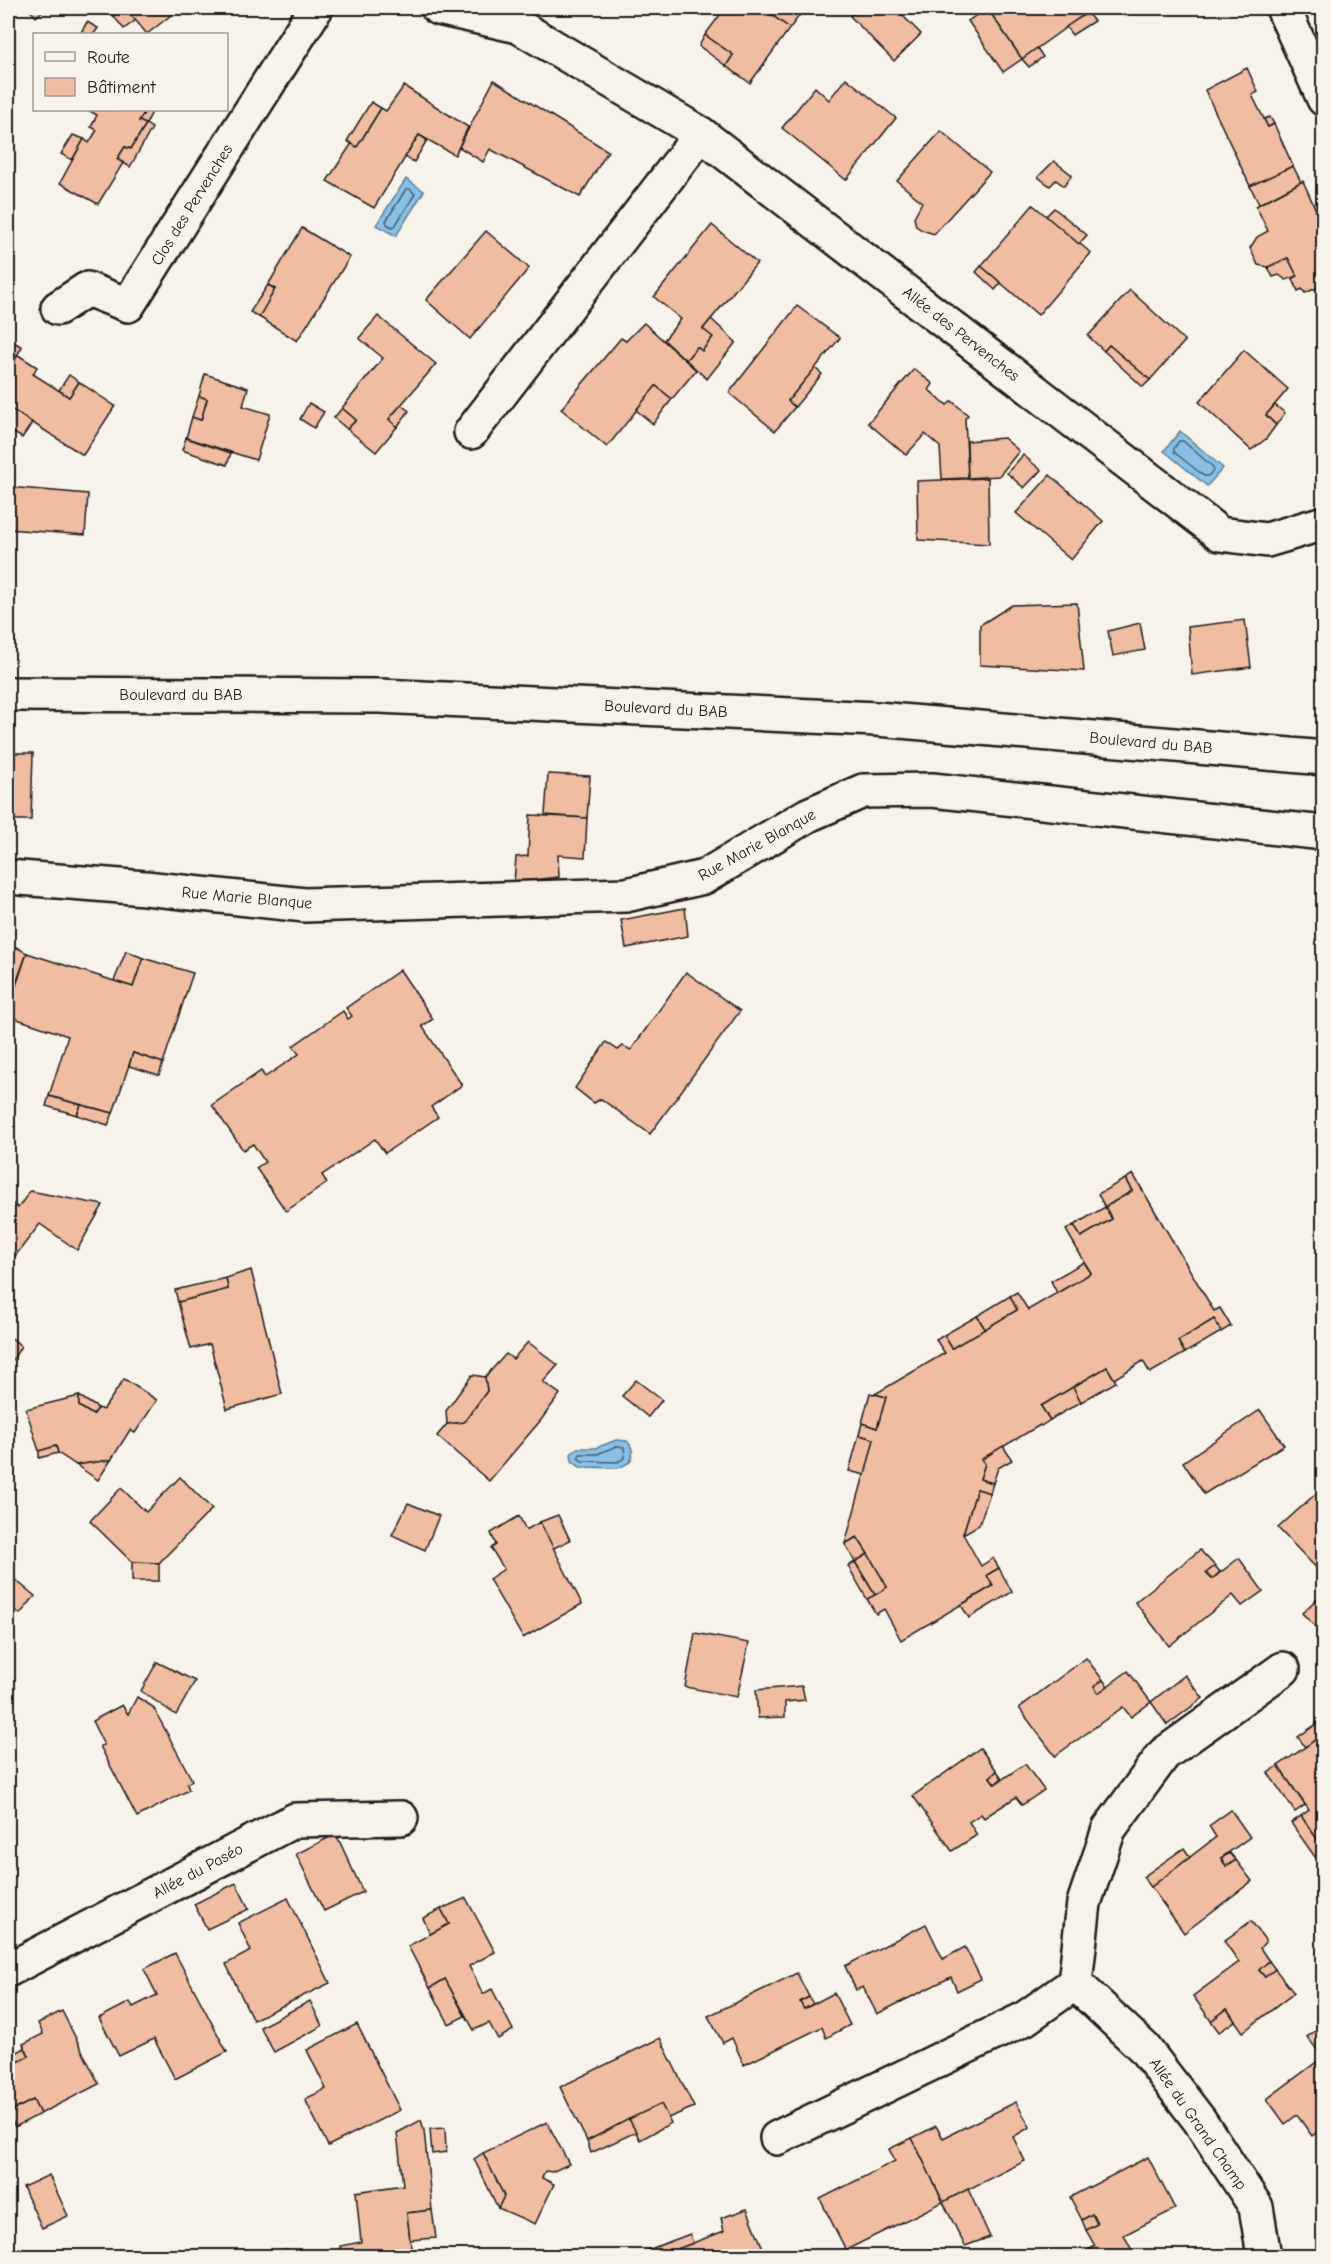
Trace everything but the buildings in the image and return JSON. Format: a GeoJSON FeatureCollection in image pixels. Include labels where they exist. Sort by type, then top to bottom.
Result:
{"type":"FeatureCollection","features":[{"type":"Feature","properties":{"kind":"street","name":"Clos des Pervenches"},"geometry":{"type":"LineString","coordinates":[[58,308],[87,289],[128,305],[316,8]]}},
{"type":"Feature","properties":{"kind":"street","name":"Allée des Pervenches"},"geometry":{"type":"LineString","coordinates":[[438,8],[518,26],[701,134],[1220,534],[1267,540],[1323,523]]}},
{"type":"Feature","properties":{"kind":"street"},"geometry":{"type":"LineString","coordinates":[[1283,8],[1323,99]]}},
{"type":"Feature","properties":{"kind":"street"},"geometry":{"type":"LineString","coordinates":[[471,432],[701,134]]}},
{"type":"Feature","properties":{"kind":"street","name":"Boulevard du BAB"},"geometry":{"type":"LineString","coordinates":[[8,694],[379,696],[878,719],[1323,758]]}},
{"type":"Feature","properties":{"kind":"street","name":"Rue Marie Blanque"},"geometry":{"type":"LineString","coordinates":[[8,877],[145,888],[305,906],[626,895],[704,877],[808,815],[863,791],[932,790],[1323,834]]}},
{"type":"Feature","properties":{"kind":"street"},"geometry":{"type":"LineString","coordinates":[[777,2138],[1023,2019],[1075,1983],[1084,1904],[1109,1829],[1164,1754],[1283,1669]]}},
{"type":"Feature","properties":{"kind":"street","name":"Allée du Paséo"},"geometry":{"type":"LineString","coordinates":[[8,1970],[296,1820],[401,1818]]}},
{"type":"Feature","properties":{"kind":"street","name":"Allée du Grand Champ"},"geometry":{"type":"LineString","coordinates":[[1075,1983],[1144,2048],[1200,2121],[1256,2207],[1264,2256]]}},
{"type":"Feature","properties":{"kind":"water"},"geometry":{"type":"Polygon","coordinates":[[[406,179],[424,191],[396,236],[376,225],[406,179]]]}},
{"type":"Feature","properties":{"kind":"water"},"geometry":{"type":"Polygon","coordinates":[[[1180,431],[1223,468],[1207,486],[1164,451],[1180,431]]]}},
{"type":"Feature","properties":{"kind":"water"},"geometry":{"type":"Polygon","coordinates":[[[616,1440],[627,1441],[632,1451],[630,1462],[619,1468],[580,1467],[572,1461],[571,1454],[577,1448],[596,1448],[616,1440]]]}}]}
